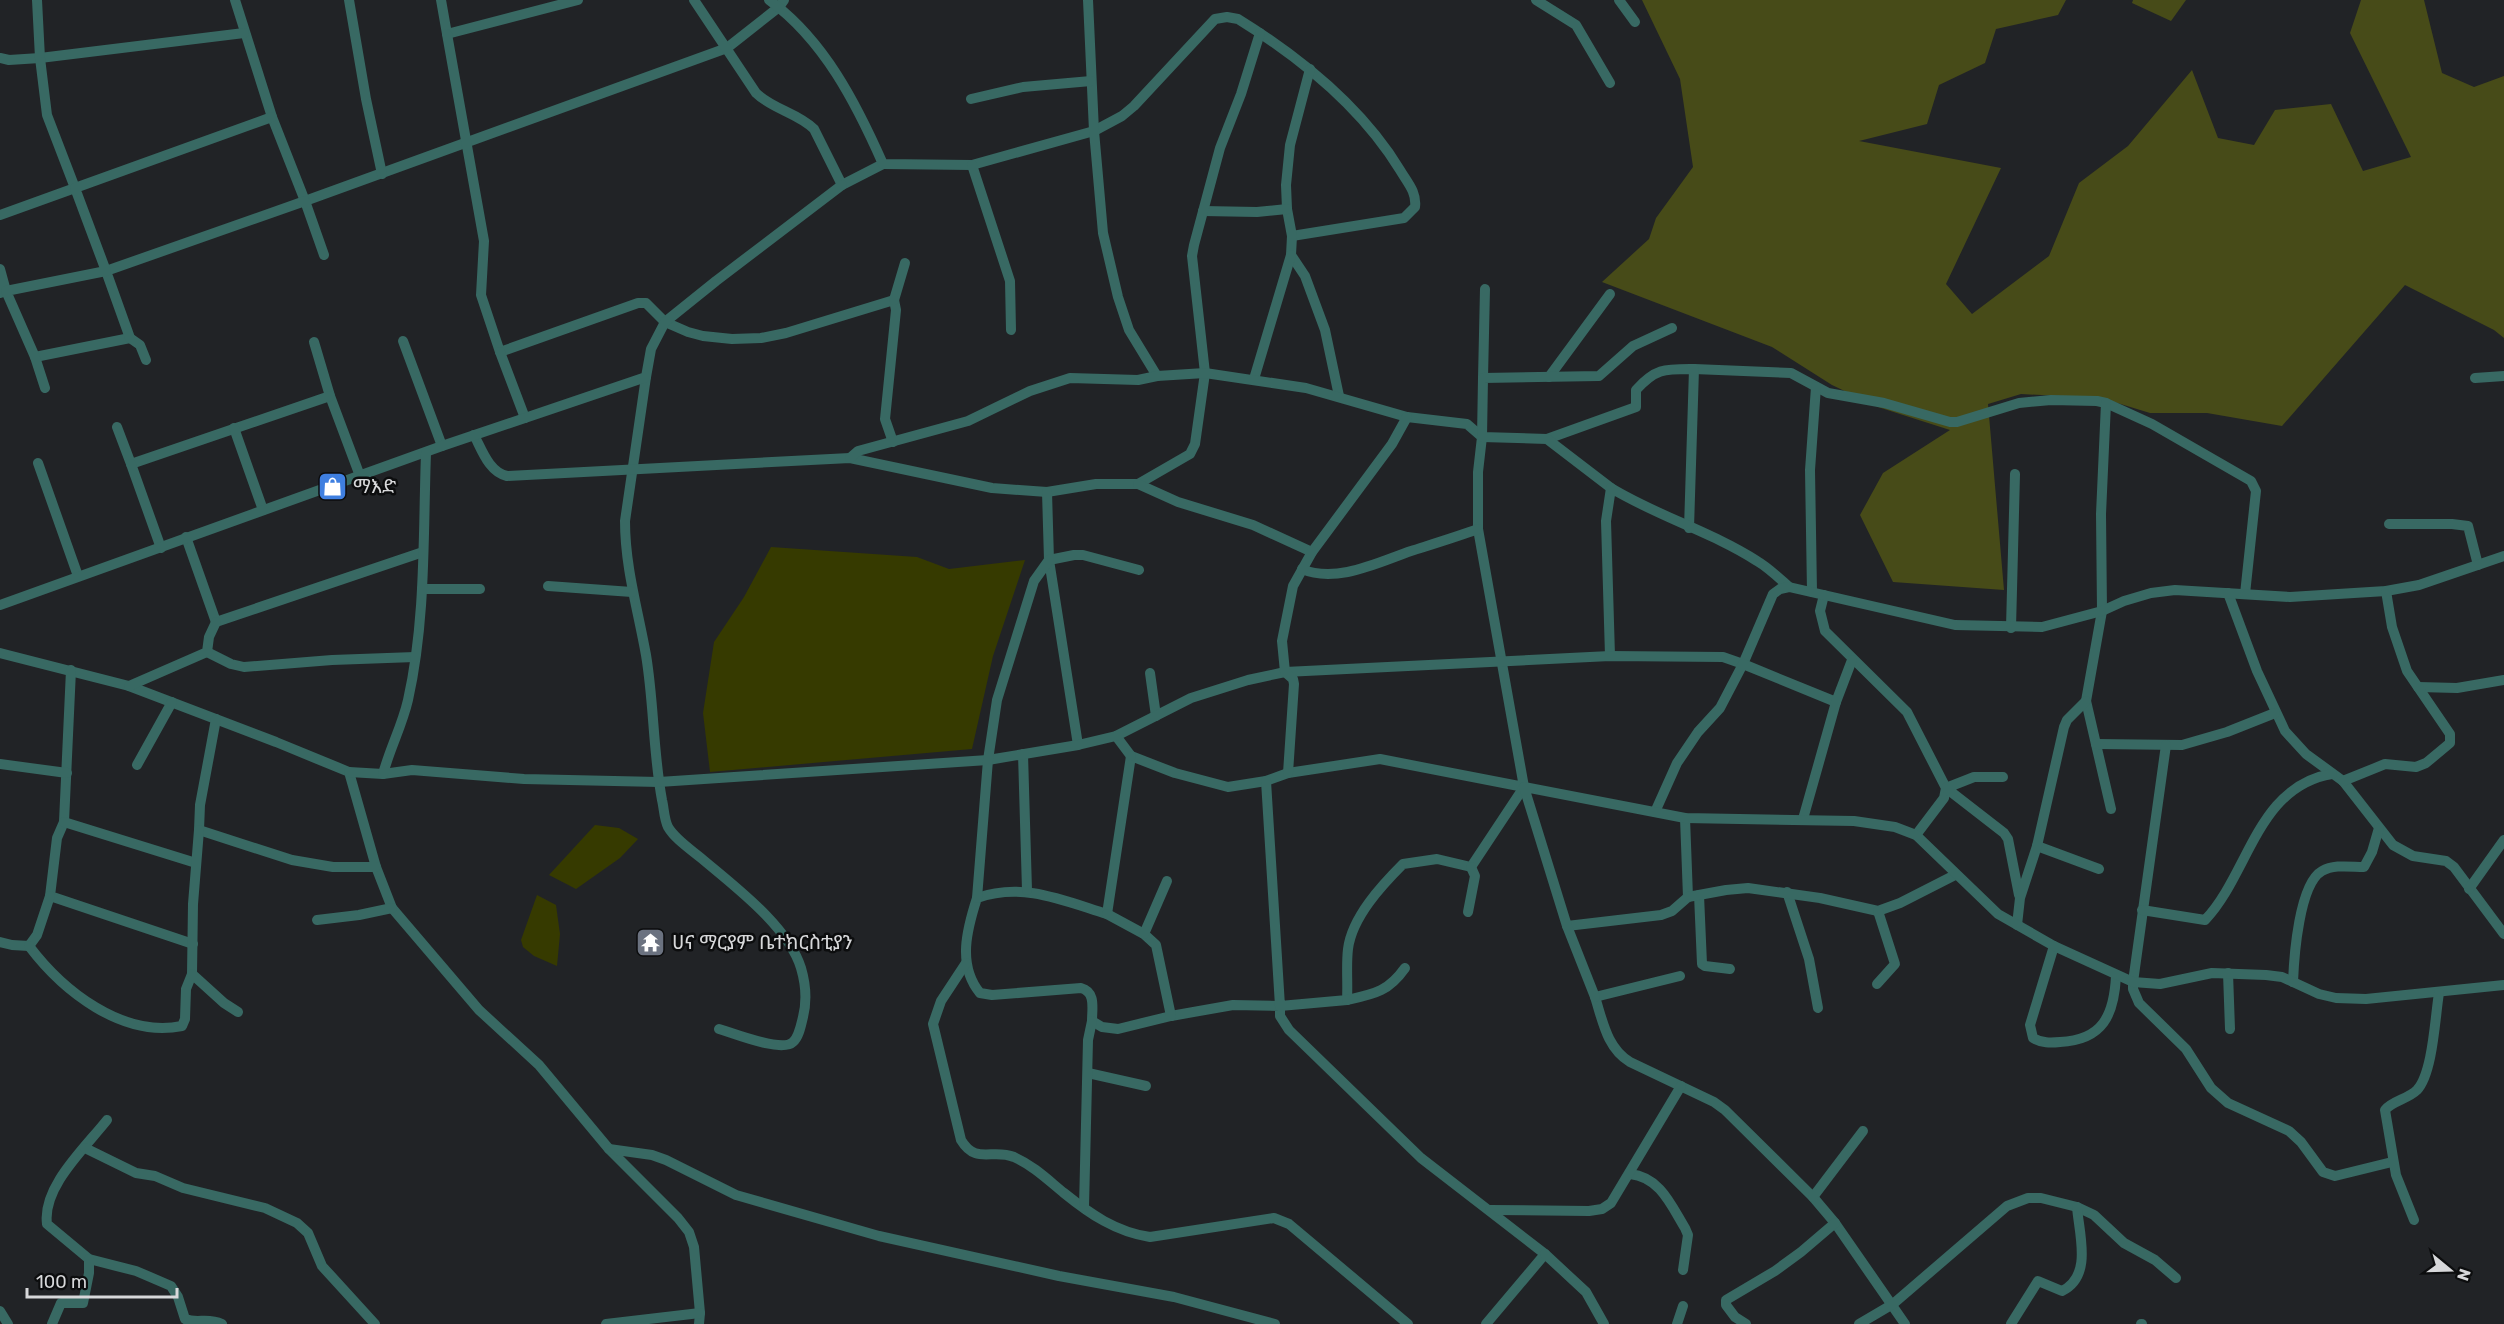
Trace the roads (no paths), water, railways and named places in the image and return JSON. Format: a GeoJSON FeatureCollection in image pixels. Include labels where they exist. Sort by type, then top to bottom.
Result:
{"type":"FeatureCollection","features":[{"type":"Feature","properties":{"kind":"street"},"geometry":{"type":"LineString","coordinates":[[37,0],[40,58],[47,115],[130,338],[140,345],[146,360]]}},
{"type":"Feature","properties":{"kind":"street"},"geometry":{"type":"LineString","coordinates":[[235,0],[272,117],[324,255]]}},
{"type":"Feature","properties":{"kind":"street"},"geometry":{"type":"LineString","coordinates":[[349,0],[382,174]]}},
{"type":"Feature","properties":{"kind":"street"},"geometry":{"type":"LineString","coordinates":[[441,0],[467,142],[484,255],[481,295],[525,418]]}},
{"type":"Feature","properties":{"kind":"street"},"geometry":{"type":"LineString","coordinates":[[447,34],[578,0]]}},
{"type":"Feature","properties":{"kind":"street"},"geometry":{"type":"LineString","coordinates":[[694,0],[763,99],[807,122],[814,129],[842,185]]}},
{"type":"Feature","properties":{"kind":"street"},"geometry":{"type":"LineString","coordinates":[[769,0],[781,4],[810,36],[856,105],[883,164]]}},
{"type":"Feature","properties":{"kind":"street"},"geometry":{"type":"LineString","coordinates":[[1088,0],[1094,131],[1103,233],[1109,265],[1128,330],[1157,376]]}},
{"type":"Feature","properties":{"kind":"street"},"geometry":{"type":"LineString","coordinates":[[1620,0],[1635,22]]}},
{"type":"Feature","properties":{"kind":"street"},"geometry":{"type":"LineString","coordinates":[[1540,1],[1576,25],[1610,83]]}},
{"type":"Feature","properties":{"kind":"street"},"geometry":{"type":"LineString","coordinates":[[3,292],[106,271],[382,174],[727,48],[781,4]]}},
{"type":"Feature","properties":{"kind":"street"},"geometry":{"type":"LineString","coordinates":[[719,1029],[776,1046],[788,1046],[794,1042],[801,1026],[807,1000],[801,967],[784,937],[668,827],[659,782],[646,657],[632,592],[625,521],[651,349],[665,322],[842,185],[883,164],[972,165],[1094,131],[1122,116],[1215,19],[1238,19],[1310,69],[1369,126],[1389,152],[1414,194],[1415,203],[1412,211],[1404,218],[1292,236]]}},
{"type":"Feature","properties":{"kind":"street"},"geometry":{"type":"LineString","coordinates":[[0,58],[9,60],[40,58],[244,33]]}},
{"type":"Feature","properties":{"kind":"street"},"geometry":{"type":"LineString","coordinates":[[1138,484],[1190,454],[1195,444],[1205,373],[1192,256],[1220,148],[1241,94],[1260,33]]}},
{"type":"Feature","properties":{"kind":"street"},"geometry":{"type":"LineString","coordinates":[[1254,379],[1291,255],[1292,236],[1287,209],[1286,185],[1290,145],[1310,69]]}},
{"type":"Feature","properties":{"kind":"street"},"geometry":{"type":"LineString","coordinates":[[971,99],[1023,87],[1091,81]]}},
{"type":"Feature","properties":{"kind":"street"},"geometry":{"type":"LineString","coordinates":[[0,215],[272,117]]}},
{"type":"Feature","properties":{"kind":"street"},"geometry":{"type":"LineString","coordinates":[[972,165],[1010,281],[1011,330]]}},
{"type":"Feature","properties":{"kind":"street"},"geometry":{"type":"LineString","coordinates":[[1203,211],[1257,212],[1287,209]]}},
{"type":"Feature","properties":{"kind":"street"},"geometry":{"type":"LineString","coordinates":[[1291,255],[1305,276],[1325,330],[1339,396]]}},
{"type":"Feature","properties":{"kind":"street"},"geometry":{"type":"LineString","coordinates":[[893,442],[885,419],[896,310],[894,300],[905,263]]}},
{"type":"Feature","properties":{"kind":"street"},"geometry":{"type":"LineString","coordinates":[[0,269],[3,292],[35,357],[45,388]]}},
{"type":"Feature","properties":{"kind":"street"},"geometry":{"type":"LineString","coordinates":[[1485,289],[1478,529],[1524,787],[1567,926],[1612,1047],[1619,1056],[1725,1110],[1813,1197],[1835,1223],[1905,1324]]}},
{"type":"Feature","properties":{"kind":"street"},"geometry":{"type":"LineString","coordinates":[[1549,376],[1610,294]]}},
{"type":"Feature","properties":{"kind":"street"},"geometry":{"type":"LineString","coordinates":[[500,352],[638,303],[646,303],[653,307],[665,322],[703,336],[761,338],[786,333],[894,300]]}},
{"type":"Feature","properties":{"kind":"street"},"geometry":{"type":"LineString","coordinates":[[1483,378],[1599,376],[1632,346],[1672,328]]}},
{"type":"Feature","properties":{"kind":"street"},"geometry":{"type":"LineString","coordinates":[[35,357],[130,338]]}},
{"type":"Feature","properties":{"kind":"street"},"geometry":{"type":"LineString","coordinates":[[403,341],[442,446]]}},
{"type":"Feature","properties":{"kind":"street"},"geometry":{"type":"LineString","coordinates":[[314,342],[330,396],[360,477]]}},
{"type":"Feature","properties":{"kind":"street"},"geometry":{"type":"LineString","coordinates":[[850,458],[858,451],[968,421],[1052,382],[1070,378],[1138,380],[1157,376],[1205,373],[1254,379],[1339,396],[1407,417],[1467,424],[1482,437],[1547,439],[1636,407],[1636,390],[1663,369],[1791,373],[1828,393],[1884,403],[1950,423],[2019,402],[2051,400],[2106,403],[2152,424],[2251,481],[2256,491],[2245,594]]}},
{"type":"Feature","properties":{"kind":"street"},"geometry":{"type":"LineString","coordinates":[[1689,528],[1694,369]]}},
{"type":"Feature","properties":{"kind":"street"},"geometry":{"type":"LineString","coordinates":[[2475,378],[2504,376]]}},
{"type":"Feature","properties":{"kind":"street"},"geometry":{"type":"LineString","coordinates":[[0,604],[442,446],[646,377]]}},
{"type":"Feature","properties":{"kind":"street"},"geometry":{"type":"LineString","coordinates":[[1812,592],[1810,470],[1816,387]]}},
{"type":"Feature","properties":{"kind":"street"},"geometry":{"type":"LineString","coordinates":[[131,464],[330,396]]}},
{"type":"Feature","properties":{"kind":"street"},"geometry":{"type":"LineString","coordinates":[[2106,403],[2101,514],[2102,611],[2086,701],[2111,809]]}},
{"type":"Feature","properties":{"kind":"street"},"geometry":{"type":"LineString","coordinates":[[1288,773],[1294,684],[1293,679],[1285,672],[1282,641],[1293,586],[1312,552],[1392,444],[1407,417]]}},
{"type":"Feature","properties":{"kind":"street"},"geometry":{"type":"LineString","coordinates":[[117,427],[161,548]]}},
{"type":"Feature","properties":{"kind":"street"},"geometry":{"type":"LineString","coordinates":[[234,428],[263,510]]}},
{"type":"Feature","properties":{"kind":"street"},"geometry":{"type":"LineString","coordinates":[[474,435],[492,468],[500,475],[507,476],[850,458],[992,488],[1047,492],[1096,484],[1138,484],[1178,502],[1253,525],[1312,552]]}},
{"type":"Feature","properties":{"kind":"street"},"geometry":{"type":"LineString","coordinates":[[1547,439],[1611,488],[1759,562],[1789,587]]}},
{"type":"Feature","properties":{"kind":"street"},"geometry":{"type":"LineString","coordinates":[[383,774],[387,758],[397,739],[408,700],[415,657],[422,589],[426,453]]}},
{"type":"Feature","properties":{"kind":"street"},"geometry":{"type":"LineString","coordinates":[[38,463],[78,576]]}},
{"type":"Feature","properties":{"kind":"street"},"geometry":{"type":"LineString","coordinates":[[2010,628],[2015,474]]}},
{"type":"Feature","properties":{"kind":"street"},"geometry":{"type":"LineString","coordinates":[[1610,656],[1606,521],[1611,488]]}},
{"type":"Feature","properties":{"kind":"street"},"geometry":{"type":"LineString","coordinates":[[1047,492],[1049,560],[1078,746]]}},
{"type":"Feature","properties":{"kind":"street"},"geometry":{"type":"LineString","coordinates":[[2389,524],[2464,525],[2470,529],[2478,565]]}},
{"type":"Feature","properties":{"kind":"street"},"geometry":{"type":"LineString","coordinates":[[1302,569],[1320,574],[1344,572],[1478,529]]}},
{"type":"Feature","properties":{"kind":"street"},"geometry":{"type":"LineString","coordinates":[[186,537],[216,622],[209,637],[207,652]]}},
{"type":"Feature","properties":{"kind":"street"},"geometry":{"type":"LineString","coordinates":[[216,622],[423,552]]}},
{"type":"Feature","properties":{"kind":"street"},"geometry":{"type":"LineString","coordinates":[[1084,1207],[1088,1040],[1092,1020],[1091,995],[1087,990],[987,995],[975,987],[966,963],[969,928],[977,898],[988,760],[997,700],[1034,580],[1049,560],[1074,555],[1083,555],[1139,570]]}},
{"type":"Feature","properties":{"kind":"street"},"geometry":{"type":"LineString","coordinates":[[1655,812],[1677,763],[1698,732],[1720,708],[1743,664],[1773,594],[1780,589],[1789,587],[1955,625],[2042,627],[2102,611],[2124,601],[2151,593],[2197,590],[2290,597],[2386,591],[2419,585],[2504,556]]}},
{"type":"Feature","properties":{"kind":"street"},"geometry":{"type":"LineString","coordinates":[[548,586],[632,592]]}},
{"type":"Feature","properties":{"kind":"street"},"geometry":{"type":"LineString","coordinates":[[422,589],[480,589]]}},
{"type":"Feature","properties":{"kind":"street"},"geometry":{"type":"LineString","coordinates":[[2343,781],[2385,764],[2416,767],[2426,763],[2450,743],[2450,734],[2407,672],[2396,641],[2386,591]]}},
{"type":"Feature","properties":{"kind":"street"},"geometry":{"type":"LineString","coordinates":[[2228,593],[2274,713],[2284,732],[2295,744],[2343,781],[2393,845],[2413,855],[2446,861],[2454,867],[2469,889],[2502,927]]}},
{"type":"Feature","properties":{"kind":"street"},"geometry":{"type":"LineString","coordinates":[[1824,595],[1820,611],[1821,623],[1825,631],[1907,712],[1946,788],[2004,833],[2008,839],[2020,898]]}},
{"type":"Feature","properties":{"kind":"street"},"geometry":{"type":"LineString","coordinates":[[207,652],[231,664],[244,666],[415,657]]}},
{"type":"Feature","properties":{"kind":"street"},"geometry":{"type":"LineString","coordinates":[[129,686],[207,652]]}},
{"type":"Feature","properties":{"kind":"street"},"geometry":{"type":"LineString","coordinates":[[0,653],[129,686],[349,772],[383,774],[412,770],[524,779],[659,782],[988,760],[1078,746],[1116,736],[1191,698],[1219,688],[1285,672],[1610,656],[1723,657],[1836,702]]}},
{"type":"Feature","properties":{"kind":"street"},"geometry":{"type":"LineString","coordinates":[[1803,819],[1836,702],[1852,660]]}},
{"type":"Feature","properties":{"kind":"street"},"geometry":{"type":"LineString","coordinates":[[29,946],[37,934],[50,896],[57,838],[64,822],[71,670]]}},
{"type":"Feature","properties":{"kind":"street"},"geometry":{"type":"LineString","coordinates":[[1150,673],[1156,716]]}},
{"type":"Feature","properties":{"kind":"street"},"geometry":{"type":"LineString","coordinates":[[2418,687],[2457,688],[2504,680]]}},
{"type":"Feature","properties":{"kind":"street"},"geometry":{"type":"LineString","coordinates":[[2017,926],[2020,898],[2037,846],[2064,727],[2067,720],[2086,701]]}},
{"type":"Feature","properties":{"kind":"street"},"geometry":{"type":"LineString","coordinates":[[136,765],[172,702]]}},
{"type":"Feature","properties":{"kind":"street"},"geometry":{"type":"LineString","coordinates":[[2096,744],[2182,745],[2274,713]]}},
{"type":"Feature","properties":{"kind":"street"},"geometry":{"type":"LineString","coordinates":[[29,946],[39,960],[63,982],[106,1014],[154,1029],[182,1026],[185,1019],[186,989],[192,974],[193,904],[200,805],[216,719]]}},
{"type":"Feature","properties":{"kind":"street"},"geometry":{"type":"LineString","coordinates":[[1116,736],[1131,756],[1175,773],[1228,787],[1266,781],[1288,773],[1380,759],[1685,818],[1876,822],[1916,835],[1998,914],[2017,926],[2116,976],[2133,982],[2160,984],[2212,973],[2228,973],[2282,977],[2319,994],[2336,998],[2366,999],[2504,985]]}},
{"type":"Feature","properties":{"kind":"street"},"geometry":{"type":"LineString","coordinates":[[2166,745],[2133,982],[2133,989],[2139,1003],[2186,1050],[2211,1088],[2228,1102],[2289,1131],[2301,1142],[2323,1172],[2335,1176],[2392,1162]]}},
{"type":"Feature","properties":{"kind":"street"},"geometry":{"type":"LineString","coordinates":[[1023,754],[1027,890]]}},
{"type":"Feature","properties":{"kind":"street"},"geometry":{"type":"LineString","coordinates":[[1107,914],[1131,756]]}},
{"type":"Feature","properties":{"kind":"street"},"geometry":{"type":"LineString","coordinates":[[0,764],[67,773]]}},
{"type":"Feature","properties":{"kind":"street"},"geometry":{"type":"LineString","coordinates":[[349,772],[376,867],[392,908],[479,1010],[539,1065],[609,1149],[678,1218],[688,1232],[694,1247],[700,1318],[606,1324]]}},
{"type":"Feature","properties":{"kind":"street"},"geometry":{"type":"LineString","coordinates":[[2142,910],[2205,920],[2228,889],[2248,847],[2264,822],[2292,791],[2305,782],[2332,774]]}},
{"type":"Feature","properties":{"kind":"street"},"geometry":{"type":"LineString","coordinates":[[1946,788],[1974,777],[2003,777]]}},
{"type":"Feature","properties":{"kind":"street"},"geometry":{"type":"LineString","coordinates":[[1266,781],[1280,1016],[1289,1030],[1421,1158],[1545,1254],[1586,1292],[1604,1324]]}},
{"type":"Feature","properties":{"kind":"street"},"geometry":{"type":"LineString","coordinates":[[1471,867],[1524,787]]}},
{"type":"Feature","properties":{"kind":"street"},"geometry":{"type":"LineString","coordinates":[[1916,835],[1944,798],[1946,788]]}},
{"type":"Feature","properties":{"kind":"street"},"geometry":{"type":"LineString","coordinates":[[1685,818],[1702,964],[1730,969]]}},
{"type":"Feature","properties":{"kind":"street"},"geometry":{"type":"LineString","coordinates":[[64,822],[196,863]]}},
{"type":"Feature","properties":{"kind":"street"},"geometry":{"type":"LineString","coordinates":[[2293,982],[2297,928],[2314,880],[2323,870],[2337,867],[2364,867],[2372,852],[2379,828]]}},
{"type":"Feature","properties":{"kind":"street"},"geometry":{"type":"LineString","coordinates":[[199,830],[292,860],[333,867],[376,867]]}},
{"type":"Feature","properties":{"kind":"street"},"geometry":{"type":"LineString","coordinates":[[2469,889],[2504,840]]}},
{"type":"Feature","properties":{"kind":"street"},"geometry":{"type":"LineString","coordinates":[[2037,846],[2099,869]]}},
{"type":"Feature","properties":{"kind":"street"},"geometry":{"type":"LineString","coordinates":[[1347,1000],[1348,948],[1355,925],[1374,897],[1403,864],[1437,859],[1471,867]]}},
{"type":"Feature","properties":{"kind":"street"},"geometry":{"type":"LineString","coordinates":[[1468,912],[1475,876],[1471,867]]}},
{"type":"Feature","properties":{"kind":"street"},"geometry":{"type":"LineString","coordinates":[[1567,926],[1661,915],[1694,896],[1748,888],[1786,892],[1878,911],[1900,903],[1955,875]]}},
{"type":"Feature","properties":{"kind":"street"},"geometry":{"type":"LineString","coordinates":[[1144,934],[1167,880]]}},
{"type":"Feature","properties":{"kind":"street"},"geometry":{"type":"LineString","coordinates":[[977,898],[1003,891],[1027,890],[1107,914],[1144,934],[1156,945],[1159,953],[1171,1016]]}},
{"type":"Feature","properties":{"kind":"street"},"geometry":{"type":"LineString","coordinates":[[1786,892],[1809,959],[1818,1008]]}},
{"type":"Feature","properties":{"kind":"street"},"geometry":{"type":"LineString","coordinates":[[50,896],[193,944]]}},
{"type":"Feature","properties":{"kind":"street"},"geometry":{"type":"LineString","coordinates":[[317,920],[392,908]]}},
{"type":"Feature","properties":{"kind":"street"},"geometry":{"type":"LineString","coordinates":[[1877,984],[1895,964],[1878,911]]}},
{"type":"Feature","properties":{"kind":"street"},"geometry":{"type":"LineString","coordinates":[[0,942],[29,946]]}},
{"type":"Feature","properties":{"kind":"street"},"geometry":{"type":"LineString","coordinates":[[2054,946],[2030,1025],[2033,1038],[2040,1042],[2077,1041],[2094,1033],[2103,1025],[2108,1014],[2115,994],[2116,976]]}},
{"type":"Feature","properties":{"kind":"street"},"geometry":{"type":"LineString","coordinates":[[966,963],[941,1001],[933,1024],[961,1140],[968,1151],[976,1155],[1013,1156],[1039,1172],[1112,1227],[1130,1234],[1150,1236],[1274,1218],[1289,1224],[1408,1324]]}},
{"type":"Feature","properties":{"kind":"street"},"geometry":{"type":"LineString","coordinates":[[1092,1020],[1102,1028],[1118,1029],[1171,1016],[1233,1005],[1280,1006],[1347,1000],[1385,990],[1405,968]]}},
{"type":"Feature","properties":{"kind":"street"},"geometry":{"type":"LineString","coordinates":[[2228,973],[2230,1029]]}},
{"type":"Feature","properties":{"kind":"street"},"geometry":{"type":"LineString","coordinates":[[192,974],[224,1004],[238,1012]]}},
{"type":"Feature","properties":{"kind":"street"},"geometry":{"type":"LineString","coordinates":[[1595,997],[1680,976]]}},
{"type":"Feature","properties":{"kind":"street"},"geometry":{"type":"LineString","coordinates":[[2414,1220],[2392,1162],[2385,1110],[2415,1091],[2421,1084],[2428,1063],[2439,993]]}},
{"type":"Feature","properties":{"kind":"street"},"geometry":{"type":"LineString","coordinates":[[1088,1073],[1146,1086]]}},
{"type":"Feature","properties":{"kind":"street"},"geometry":{"type":"LineString","coordinates":[[1490,1210],[1589,1211],[1602,1209],[1611,1203],[1630,1174],[1681,1086]]}},
{"type":"Feature","properties":{"kind":"street"},"geometry":{"type":"LineString","coordinates":[[107,1120],[58,1180],[47,1204],[45,1215],[47,1224],[89,1259],[136,1271],[164,1282],[175,1291],[185,1319],[195,1322],[207,1319],[222,1324]]}},
{"type":"Feature","properties":{"kind":"street"},"geometry":{"type":"LineString","coordinates":[[1813,1197],[1863,1131]]}},
{"type":"Feature","properties":{"kind":"street"},"geometry":{"type":"LineString","coordinates":[[85,1148],[136,1173],[155,1176],[183,1188],[265,1208],[297,1222],[308,1233],[322,1266],[375,1324]]}},
{"type":"Feature","properties":{"kind":"street"},"geometry":{"type":"LineString","coordinates":[[609,1149],[652,1155],[736,1195],[879,1236],[1059,1276],[1174,1297],[1275,1324]]}},
{"type":"Feature","properties":{"kind":"street"},"geometry":{"type":"LineString","coordinates":[[1630,1174],[1641,1175],[1658,1186],[1666,1195],[1685,1228],[1688,1235],[1683,1270]]}},
{"type":"Feature","properties":{"kind":"street"},"geometry":{"type":"LineString","coordinates":[[1859,1324],[1893,1304],[2007,1206],[2028,1198],[2041,1198],[2077,1207],[2094,1215],[2124,1243],[2155,1260],[2176,1278]]}},
{"type":"Feature","properties":{"kind":"street"},"geometry":{"type":"LineString","coordinates":[[2011,1324],[2038,1281],[2062,1291],[2068,1288],[2079,1273],[2082,1263],[2077,1207]]}},
{"type":"Feature","properties":{"kind":"street"},"geometry":{"type":"LineString","coordinates":[[1746,1324],[1735,1317],[1726,1305],[1726,1300],[1730,1295],[1775,1271],[1802,1252],[1835,1223]]}},
{"type":"Feature","properties":{"kind":"street"},"geometry":{"type":"LineString","coordinates":[[1486,1324],[1545,1254]]}},
{"type":"Feature","properties":{"kind":"street"},"geometry":{"type":"LineString","coordinates":[[52,1324],[61,1303],[79,1304],[86,1299],[89,1259]]}},
{"type":"Feature","properties":{"kind":"street"},"geometry":{"type":"LineString","coordinates":[[1677,1324],[1683,1306]]}},
{"type":"Feature","properties":{"kind":"street"},"geometry":{"type":"LineString","coordinates":[[0,1311],[8,1324]]}},
{"type":"Feature","properties":{"kind":"place","name":"ማእድ"},"geometry":{"type":"Point","coordinates":[332,486]}},
{"type":"Feature","properties":{"kind":"place","name":"ሀና ማርያም ቤተክርስቲያን"},"geometry":{"type":"Point","coordinates":[651,942]}}]}
